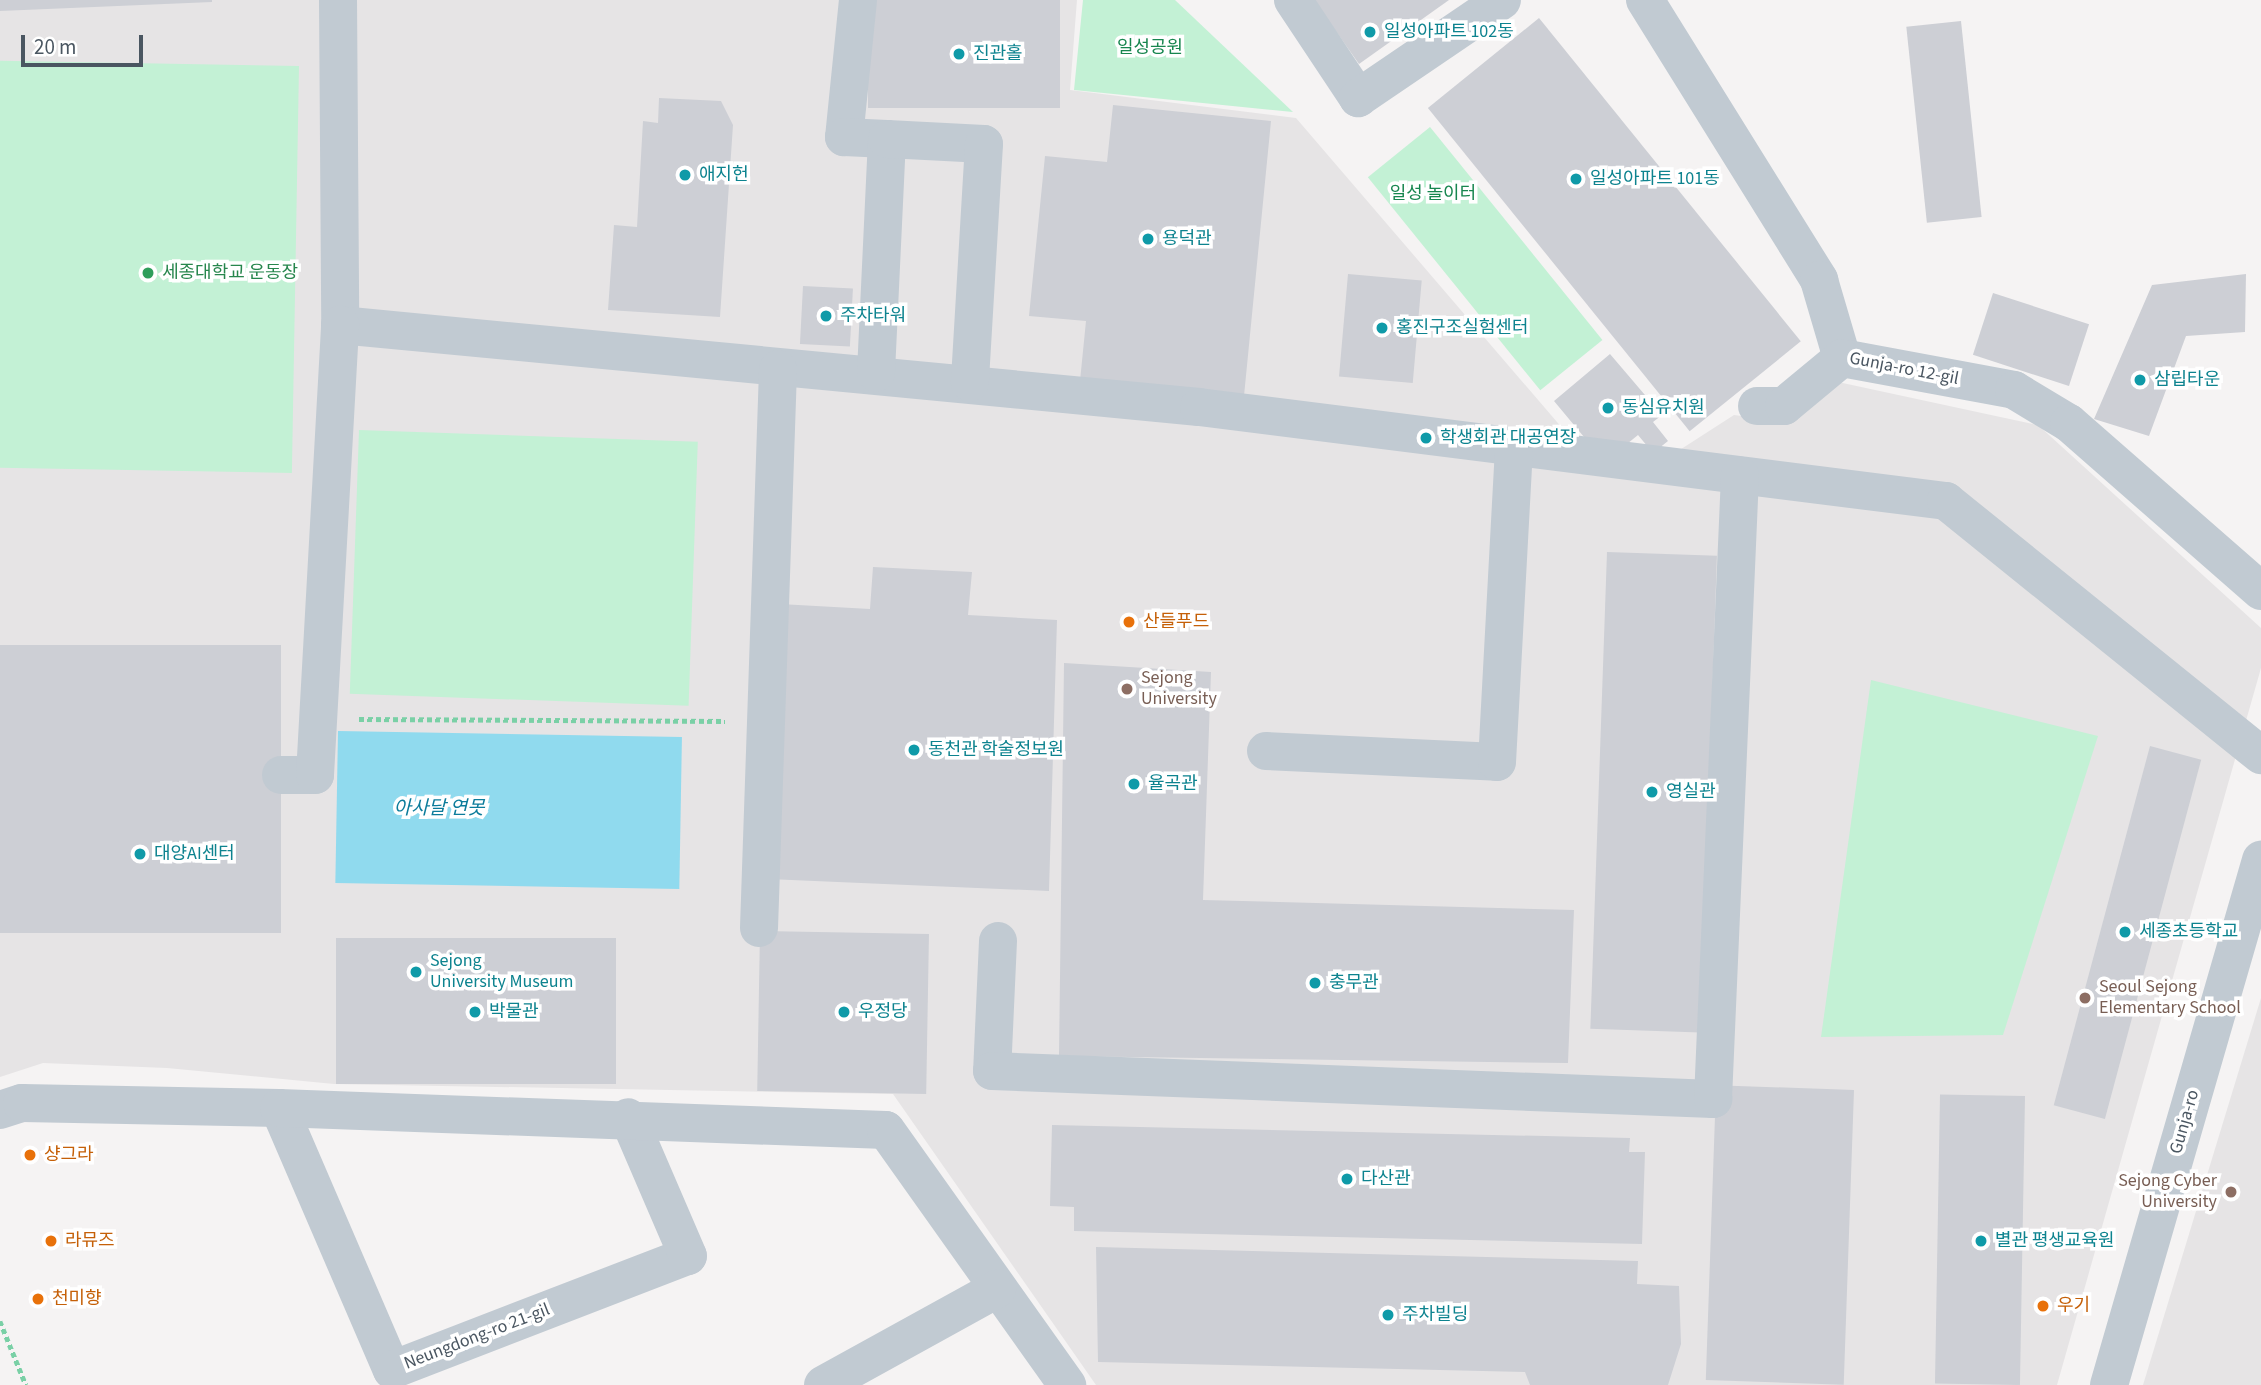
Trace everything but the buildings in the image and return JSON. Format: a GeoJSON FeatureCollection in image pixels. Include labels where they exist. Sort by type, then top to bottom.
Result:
{"type":"FeatureCollection","features":[{"type":"Feature","properties":{"kind":"street"},"geometry":{"type":"LineString","coordinates":[[281,775],[315,775],[316,719],[340,325],[338,0]]}},
{"type":"Feature","properties":{"kind":"street"},"geometry":{"type":"LineString","coordinates":[[858,0],[844,137],[984,144],[970,383]]}},
{"type":"Feature","properties":{"kind":"street"},"geometry":{"type":"LineString","coordinates":[[1293,0],[1358,98],[1502,0]]}},
{"type":"Feature","properties":{"kind":"street","name":"Gunja-ro 12-gil"},"geometry":{"type":"LineString","coordinates":[[1645,0],[1819,280],[1842,358],[2014,390],[2069,423],[2261,592]]}},
{"type":"Feature","properties":{"kind":"street"},"geometry":{"type":"LineString","coordinates":[[876,373],[887,139]]}},
{"type":"Feature","properties":{"kind":"street"},"geometry":{"type":"LineString","coordinates":[[340,325],[778,369],[876,373],[970,383],[1514,447],[1946,502],[2261,755]]}},
{"type":"Feature","properties":{"kind":"street"},"geometry":{"type":"LineString","coordinates":[[1757,406],[1784,406],[1842,358]]}},
{"type":"Feature","properties":{"kind":"street"},"geometry":{"type":"LineString","coordinates":[[759,928],[778,369]]}},
{"type":"Feature","properties":{"kind":"street"},"geometry":{"type":"LineString","coordinates":[[1266,751],[1497,762],[1514,447]]}},
{"type":"Feature","properties":{"kind":"street"},"geometry":{"type":"LineString","coordinates":[[998,940],[992,1071],[1713,1099],[1740,476]]}},
{"type":"Feature","properties":{"kind":"street","name":"Gunja-ro"},"geometry":{"type":"LineString","coordinates":[[2109,1385],[2261,860]]}},
{"type":"Feature","properties":{"kind":"street"},"geometry":{"type":"LineString","coordinates":[[0,1110],[22,1103],[279,1108],[628,1117],[886,1130],[1067,1385]]}},
{"type":"Feature","properties":{"kind":"street","name":"Neungdong-ro 21-gil"},"geometry":{"type":"LineString","coordinates":[[279,1108],[392,1370],[688,1256],[628,1117]]}},
{"type":"Feature","properties":{"kind":"street"},"geometry":{"type":"LineString","coordinates":[[823,1385],[997,1289]]}},
{"type":"Feature","properties":{"kind":"path"},"geometry":{"type":"LineString","coordinates":[[316,719],[764,721]]}},
{"type":"Feature","properties":{"kind":"path"},"geometry":{"type":"LineString","coordinates":[[0,1321],[26,1385]]}},
{"type":"Feature","properties":{"kind":"shaded area","name":"Sejong University"},"geometry":{"type":"Polygon","coordinates":[[[0,0],[1077,0],[1070,90],[1296,118],[1581,450],[1661,462],[1734,415],[1786,422],[1838,382],[2038,425],[2261,628],[2261,668],[2057,1385],[1096,1385],[893,1094],[334,1084],[167,1068],[43,1063],[0,1077],[0,0]]]}},
{"type":"Feature","properties":{"kind":"shaded area","name":"Sejong Cyber University"},"geometry":{"type":"Polygon","coordinates":[[[2261,998],[2261,1385],[2143,1385],[2261,998]]]}},
{"type":"Feature","properties":{"kind":"green space","name":"일성공원"},"geometry":{"type":"Polygon","coordinates":[[[1083,0],[1175,0],[1293,112],[1074,90],[1083,0]]]}},
{"type":"Feature","properties":{"kind":"green space","name":"세종대학교 운동장"},"geometry":{"type":"Polygon","coordinates":[[[0,61],[299,66],[292,473],[0,468],[0,61]]]}},
{"type":"Feature","properties":{"kind":"green space","name":"일성 놀이터"},"geometry":{"type":"Polygon","coordinates":[[[1430,127],[1602,340],[1540,390],[1368,177],[1430,127]]]}},
{"type":"Feature","properties":{"kind":"green space"},"geometry":{"type":"Polygon","coordinates":[[[359,430],[698,442],[689,706],[350,694],[359,430]]]}},
{"type":"Feature","properties":{"kind":"green space"},"geometry":{"type":"Polygon","coordinates":[[[1871,680],[2098,736],[2003,1035],[1821,1037],[1871,680]]]}},
{"type":"Feature","properties":{"kind":"water","name":"아사달 연못"},"geometry":{"type":"Polygon","coordinates":[[[338,731],[682,737],[679,889],[335,883],[338,731]]]}},
{"type":"Feature","properties":{"kind":"place","name":"일성아파트 102동"},"geometry":{"type":"Point","coordinates":[1370,32]}},
{"type":"Feature","properties":{"kind":"place","name":"진관홀"},"geometry":{"type":"Point","coordinates":[959,54]}},
{"type":"Feature","properties":{"kind":"place","name":"애지헌"},"geometry":{"type":"Point","coordinates":[685,175]}},
{"type":"Feature","properties":{"kind":"place","name":"일성아파트 101동"},"geometry":{"type":"Point","coordinates":[1576,179]}},
{"type":"Feature","properties":{"kind":"place","name":"용덕관"},"geometry":{"type":"Point","coordinates":[1148,239]}},
{"type":"Feature","properties":{"kind":"place","name":"세종대학교 운동장"},"geometry":{"type":"Point","coordinates":[148,273]}},
{"type":"Feature","properties":{"kind":"place","name":"주차타워"},"geometry":{"type":"Point","coordinates":[826,316]}},
{"type":"Feature","properties":{"kind":"place","name":"홍진구조실험센터"},"geometry":{"type":"Point","coordinates":[1382,328]}},
{"type":"Feature","properties":{"kind":"place","name":"삼립타운"},"geometry":{"type":"Point","coordinates":[2140,380]}},
{"type":"Feature","properties":{"kind":"place","name":"동심유치원"},"geometry":{"type":"Point","coordinates":[1608,408]}},
{"type":"Feature","properties":{"kind":"place","name":"학생회관 대공연장"},"geometry":{"type":"Point","coordinates":[1426,438]}},
{"type":"Feature","properties":{"kind":"place","name":"산들푸드"},"geometry":{"type":"Point","coordinates":[1129,622]}},
{"type":"Feature","properties":{"kind":"place","name":"Sejong University"},"geometry":{"type":"Point","coordinates":[1127,689]}},
{"type":"Feature","properties":{"kind":"place","name":"동천관 학술정보원"},"geometry":{"type":"Point","coordinates":[914,750]}},
{"type":"Feature","properties":{"kind":"place","name":"율곡관"},"geometry":{"type":"Point","coordinates":[1134,784]}},
{"type":"Feature","properties":{"kind":"place","name":"영실관"},"geometry":{"type":"Point","coordinates":[1652,792]}},
{"type":"Feature","properties":{"kind":"place","name":"대양AI센터"},"geometry":{"type":"Point","coordinates":[140,854]}},
{"type":"Feature","properties":{"kind":"place","name":"세종초등학교"},"geometry":{"type":"Point","coordinates":[2125,932]}},
{"type":"Feature","properties":{"kind":"place","name":"Sejong University Museum"},"geometry":{"type":"Point","coordinates":[416,972]}},
{"type":"Feature","properties":{"kind":"place","name":"충무관"},"geometry":{"type":"Point","coordinates":[1315,983]}},
{"type":"Feature","properties":{"kind":"place","name":"Seoul Sejong Elementary School"},"geometry":{"type":"Point","coordinates":[2085,998]}},
{"type":"Feature","properties":{"kind":"place","name":"박물관"},"geometry":{"type":"Point","coordinates":[475,1012]}},
{"type":"Feature","properties":{"kind":"place","name":"우정당"},"geometry":{"type":"Point","coordinates":[844,1012]}},
{"type":"Feature","properties":{"kind":"place","name":"샹그라"},"geometry":{"type":"Point","coordinates":[30,1155]}},
{"type":"Feature","properties":{"kind":"place","name":"다산관"},"geometry":{"type":"Point","coordinates":[1347,1179]}},
{"type":"Feature","properties":{"kind":"place","name":"Sejong Cyber University"},"geometry":{"type":"Point","coordinates":[2231,1192]}},
{"type":"Feature","properties":{"kind":"place","name":"라뮤즈"},"geometry":{"type":"Point","coordinates":[51,1241]}},
{"type":"Feature","properties":{"kind":"place","name":"별관 평생교육원"},"geometry":{"type":"Point","coordinates":[1981,1241]}},
{"type":"Feature","properties":{"kind":"place","name":"천미향"},"geometry":{"type":"Point","coordinates":[38,1299]}},
{"type":"Feature","properties":{"kind":"place","name":"우기"},"geometry":{"type":"Point","coordinates":[2043,1306]}},
{"type":"Feature","properties":{"kind":"place","name":"주차빌딩"},"geometry":{"type":"Point","coordinates":[1388,1315]}}]}
